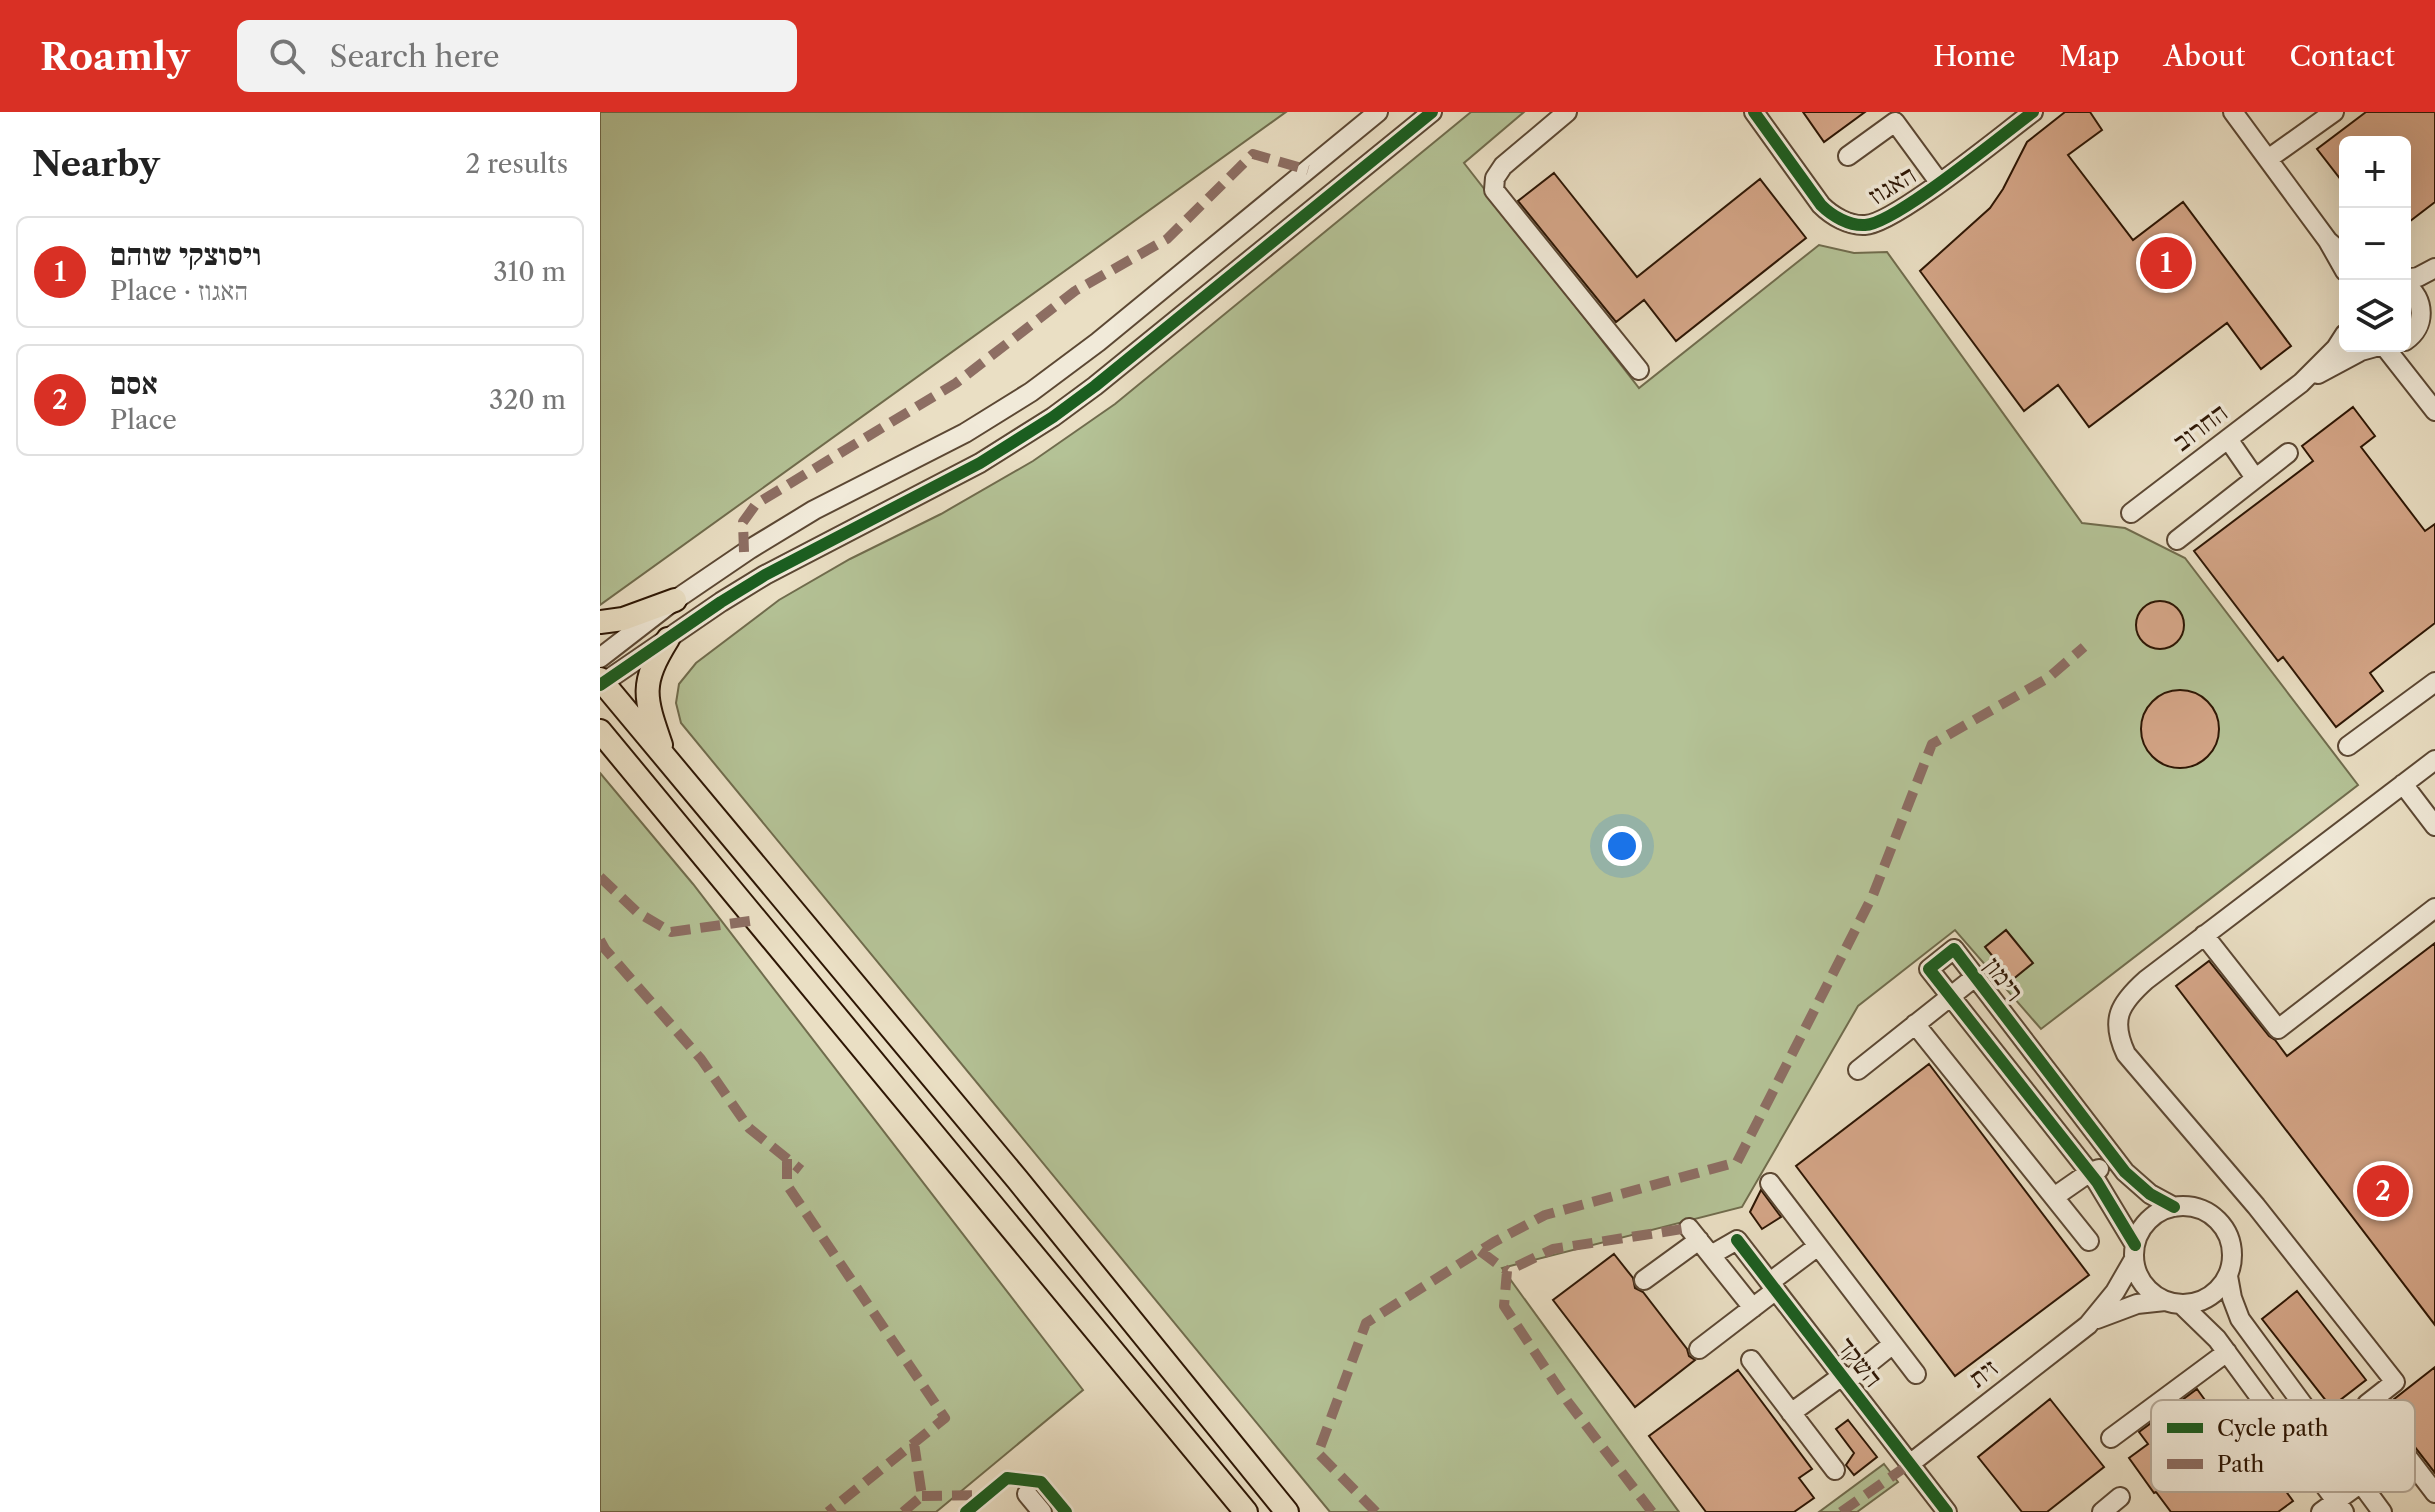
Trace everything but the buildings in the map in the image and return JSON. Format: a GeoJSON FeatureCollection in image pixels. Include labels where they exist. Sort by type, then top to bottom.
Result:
{"type":"FeatureCollection","features":[{"type":"Feature","properties":{"kind":"main road"},"geometry":{"type":"LineString","coordinates":[[600,622],[623,619],[675,600]]}},
{"type":"Feature","properties":{"kind":"main road"},"geometry":{"type":"LineString","coordinates":[[666,757],[652,720],[646,684],[652,665],[668,639]]}},
{"type":"Feature","properties":{"kind":"main road"},"geometry":{"type":"LineString","coordinates":[[601,683],[1017,1179],[1287,1512]]}},
{"type":"Feature","properties":{"kind":"main road"},"geometry":{"type":"LineString","coordinates":[[600,731],[1246,1512]]}},
{"type":"Feature","properties":{"kind":"street"},"geometry":{"type":"LineString","coordinates":[[600,658],[744,552],[814,510],[965,433],[1031,392],[1098,342],[1378,112]]}},
{"type":"Feature","properties":{"kind":"street"},"geometry":{"type":"LineString","coordinates":[[601,683],[765,575],[980,463],[1053,417],[1432,112]]}},
{"type":"Feature","properties":{"kind":"street"},"geometry":{"type":"LineString","coordinates":[[1567,112],[1503,166],[1495,178],[1494,190],[1639,370]]}},
{"type":"Feature","properties":{"kind":"street","name":"האגוז"},"geometry":{"type":"LineString","coordinates":[[1754,112],[1821,205],[1832,215],[1850,223],[1866,225],[1883,220],[1939,182],[2022,115]]}},
{"type":"Feature","properties":{"kind":"street"},"geometry":{"type":"LineString","coordinates":[[2233,112],[2339,260]]}},
{"type":"Feature","properties":{"kind":"street"},"geometry":{"type":"LineString","coordinates":[[2268,159],[2334,112]]}},
{"type":"Feature","properties":{"kind":"street"},"geometry":{"type":"LineString","coordinates":[[1848,156],[1895,122],[1939,182]]}},
{"type":"Feature","properties":{"kind":"street"},"geometry":{"type":"LineString","coordinates":[[2328,241],[2339,251]]}},
{"type":"Feature","properties":{"kind":"street"},"geometry":{"type":"LineString","coordinates":[[2410,280],[2435,268]]}},
{"type":"Feature","properties":{"kind":"street"},"geometry":{"type":"LineString","coordinates":[[2411,288],[2417,295],[2410,362],[2421,393]]}},
{"type":"Feature","properties":{"kind":"street"},"geometry":{"type":"LineString","coordinates":[[2413,331],[2435,300]]}},
{"type":"Feature","properties":{"kind":"street","name":"החרוב"},"geometry":{"type":"LineString","coordinates":[[2131,513],[2301,383],[2339,343]]}},
{"type":"Feature","properties":{"kind":"street","name":"החרוב"},"geometry":{"type":"LineString","coordinates":[[2301,383],[2359,352]]}},
{"type":"Feature","properties":{"kind":"street"},"geometry":{"type":"LineString","coordinates":[[2387,352],[2435,411]]}},
{"type":"Feature","properties":{"kind":"street"},"geometry":{"type":"LineString","coordinates":[[2228,439],[2255,478]]}},
{"type":"Feature","properties":{"kind":"street"},"geometry":{"type":"LineString","coordinates":[[2177,540],[2288,453]]}},
{"type":"Feature","properties":{"kind":"street"},"geometry":{"type":"LineString","coordinates":[[2348,746],[2435,682]]}},
{"type":"Feature","properties":{"kind":"street"},"geometry":{"type":"LineString","coordinates":[[2372,1400],[2395,1382],[2256,1206],[2126,1054],[2118,1038],[2118,1014],[2127,997],[2204,935],[2435,760]]}},
{"type":"Feature","properties":{"kind":"street"},"geometry":{"type":"LineString","coordinates":[[2403,784],[2435,826]]}},
{"type":"Feature","properties":{"kind":"street"},"geometry":{"type":"LineString","coordinates":[[2204,935],[2278,1029],[2435,908]]}},
{"type":"Feature","properties":{"kind":"street","name":"רימון"},"geometry":{"type":"LineString","coordinates":[[2135,1252],[2090,1172],[1929,969],[1954,949],[2125,1172],[2150,1194],[2174,1207]]}},
{"type":"Feature","properties":{"kind":"street"},"geometry":{"type":"LineString","coordinates":[[1858,1070],[1975,977]]}},
{"type":"Feature","properties":{"kind":"street"},"geometry":{"type":"LineString","coordinates":[[1915,1024],[2089,1241]]}},
{"type":"Feature","properties":{"kind":"street"},"geometry":{"type":"LineString","coordinates":[[2054,1197],[2090,1172],[2107,1167],[2125,1172]]}},
{"type":"Feature","properties":{"kind":"street"},"geometry":{"type":"LineString","coordinates":[[1770,1183],[1916,1374]]}},
{"type":"Feature","properties":{"kind":"street"},"geometry":{"type":"LineString","coordinates":[[2174,1303],[2197,1303],[2209,1298],[2219,1290],[2233,1261],[2232,1244],[2226,1229],[2200,1209],[2174,1207],[2156,1214],[2140,1230],[2135,1252],[2144,1285],[2174,1303],[2227,1352],[2260,1400]]}},
{"type":"Feature","properties":{"kind":"street"},"geometry":{"type":"LineString","coordinates":[[1644,1280],[1694,1234],[1753,1308]]}},
{"type":"Feature","properties":{"kind":"street","name":"השקד"},"geometry":{"type":"LineString","coordinates":[[1711,1255],[1737,1240],[1947,1512]]}},
{"type":"Feature","properties":{"kind":"street"},"geometry":{"type":"LineString","coordinates":[[1699,1349],[1753,1308],[1818,1246]]}},
{"type":"Feature","properties":{"kind":"street","name":"זית"},"geometry":{"type":"LineString","coordinates":[[1911,1463],[2088,1325],[2110,1300],[2135,1252]]}},
{"type":"Feature","properties":{"kind":"street"},"geometry":{"type":"LineString","coordinates":[[2228,1276],[2240,1319],[2300,1400]]}},
{"type":"Feature","properties":{"kind":"street","name":"זית"},"geometry":{"type":"LineString","coordinates":[[2088,1325],[2137,1304],[2174,1303]]}},
{"type":"Feature","properties":{"kind":"street"},"geometry":{"type":"LineString","coordinates":[[1791,1413],[1893,1344]]}},
{"type":"Feature","properties":{"kind":"street"},"geometry":{"type":"LineString","coordinates":[[2162,1400],[2227,1352]]}},
{"type":"Feature","properties":{"kind":"street"},"geometry":{"type":"LineString","coordinates":[[1751,1360],[1835,1470]]}},
{"type":"Feature","properties":{"kind":"street"},"geometry":{"type":"LineString","coordinates":[[2111,1438],[2151,1408]]}},
{"type":"Feature","properties":{"kind":"street"},"geometry":{"type":"LineString","coordinates":[[2415,1467],[2435,1493]]}},
{"type":"Feature","properties":{"kind":"street"},"geometry":{"type":"LineString","coordinates":[[2334,1508],[2351,1492]]}},
{"type":"Feature","properties":{"kind":"street"},"geometry":{"type":"LineString","coordinates":[[2368,1492],[2382,1512]]}},
{"type":"Feature","properties":{"kind":"street"},"geometry":{"type":"LineString","coordinates":[[1027,1494],[1042,1512]]}},
{"type":"Feature","properties":{"kind":"street"},"geometry":{"type":"LineString","coordinates":[[2102,1512],[2120,1497]]}},
{"type":"Feature","properties":{"kind":"green space"},"geometry":{"type":"Polygon","coordinates":[[[600,112],[1286,112],[600,605],[600,112]]]}},
{"type":"Feature","properties":{"kind":"green space"},"geometry":{"type":"Polygon","coordinates":[[[1471,112],[1524,112],[1464,163],[1639,388],[1819,245],[1854,253],[1887,252],[2082,523],[2125,528],[2185,558],[2358,785],[2041,1029],[1955,930],[1858,1006],[1742,1207],[1502,1268],[1679,1512],[1330,1512],[681,723],[676,703],[679,684],[696,663],[779,600],[1033,461],[1115,404],[1471,112]]]}},
{"type":"Feature","properties":{"kind":"green space"},"geometry":{"type":"Polygon","coordinates":[[[600,773],[693,884],[1083,1390],[936,1512],[600,1512],[600,773]]]}},
{"type":"Feature","properties":{"kind":"green space"},"geometry":{"type":"Polygon","coordinates":[[[1884,1464],[1898,1482],[1857,1512],[1819,1512],[1884,1464]]]}},
{"type":"Feature","properties":{"kind":"marked path"},"geometry":{"type":"LineString","coordinates":[[744,552],[743,522],[756,504],[956,383],[1075,291],[1167,239],[1253,154],[1308,170]]}},
{"type":"Feature","properties":{"kind":"marked path"},"geometry":{"type":"LineString","coordinates":[[1376,1512],[1318,1453],[1366,1323],[1494,1242],[1545,1215],[1737,1162],[1873,895],[1932,744],[2048,678],[2084,647]]}},
{"type":"Feature","properties":{"kind":"marked path"},"geometry":{"type":"LineString","coordinates":[[600,877],[637,912],[671,932],[757,920]]}},
{"type":"Feature","properties":{"kind":"marked path"},"geometry":{"type":"LineString","coordinates":[[600,940],[701,1059],[749,1128],[801,1170]]}},
{"type":"Feature","properties":{"kind":"marked path"},"geometry":{"type":"LineString","coordinates":[[787,1159],[787,1185],[945,1418],[828,1512]]}},
{"type":"Feature","properties":{"kind":"marked path"},"geometry":{"type":"LineString","coordinates":[[1652,1512],[1568,1402],[1504,1306],[1507,1271],[1553,1249],[1689,1228]]}},
{"type":"Feature","properties":{"kind":"marked path"},"geometry":{"type":"LineString","coordinates":[[1480,1251],[1507,1271]]}},
{"type":"Feature","properties":{"kind":"marked path"},"geometry":{"type":"LineString","coordinates":[[903,1512],[922,1496],[914,1443]]}},
{"type":"Feature","properties":{"kind":"marked path"},"geometry":{"type":"LineString","coordinates":[[1841,1512],[1911,1463]]}},
{"type":"Feature","properties":{"kind":"marked path"},"geometry":{"type":"LineString","coordinates":[[922,1496],[986,1495]]}},
{"type":"Feature","properties":{"kind":"cycle path"},"geometry":{"type":"LineString","coordinates":[[600,685],[765,575],[980,463],[1053,417],[1432,112]]}},
{"type":"Feature","properties":{"kind":"cycle path"},"geometry":{"type":"LineString","coordinates":[[1754,112],[1821,205],[1841,220],[1865,225],[1880,221],[1923,195],[2033,112]]}},
{"type":"Feature","properties":{"kind":"cycle path"},"geometry":{"type":"LineString","coordinates":[[2135,1245],[2097,1182],[1929,969],[1954,949],[2125,1172],[2150,1194],[2174,1207]]}},
{"type":"Feature","properties":{"kind":"cycle path"},"geometry":{"type":"LineString","coordinates":[[1737,1240],[1947,1512]]}},
{"type":"Feature","properties":{"kind":"cycle path"},"geometry":{"type":"LineString","coordinates":[[966,1512],[1007,1478],[1041,1482],[1066,1512]]}},
{"type":"Feature","properties":{"kind":"place","name":"ויסוצקי שוהם"},"geometry":{"type":"Point","coordinates":[2166,263]}},
{"type":"Feature","properties":{"kind":"place","name":"אסם"},"geometry":{"type":"Point","coordinates":[2383,1191]}}]}
